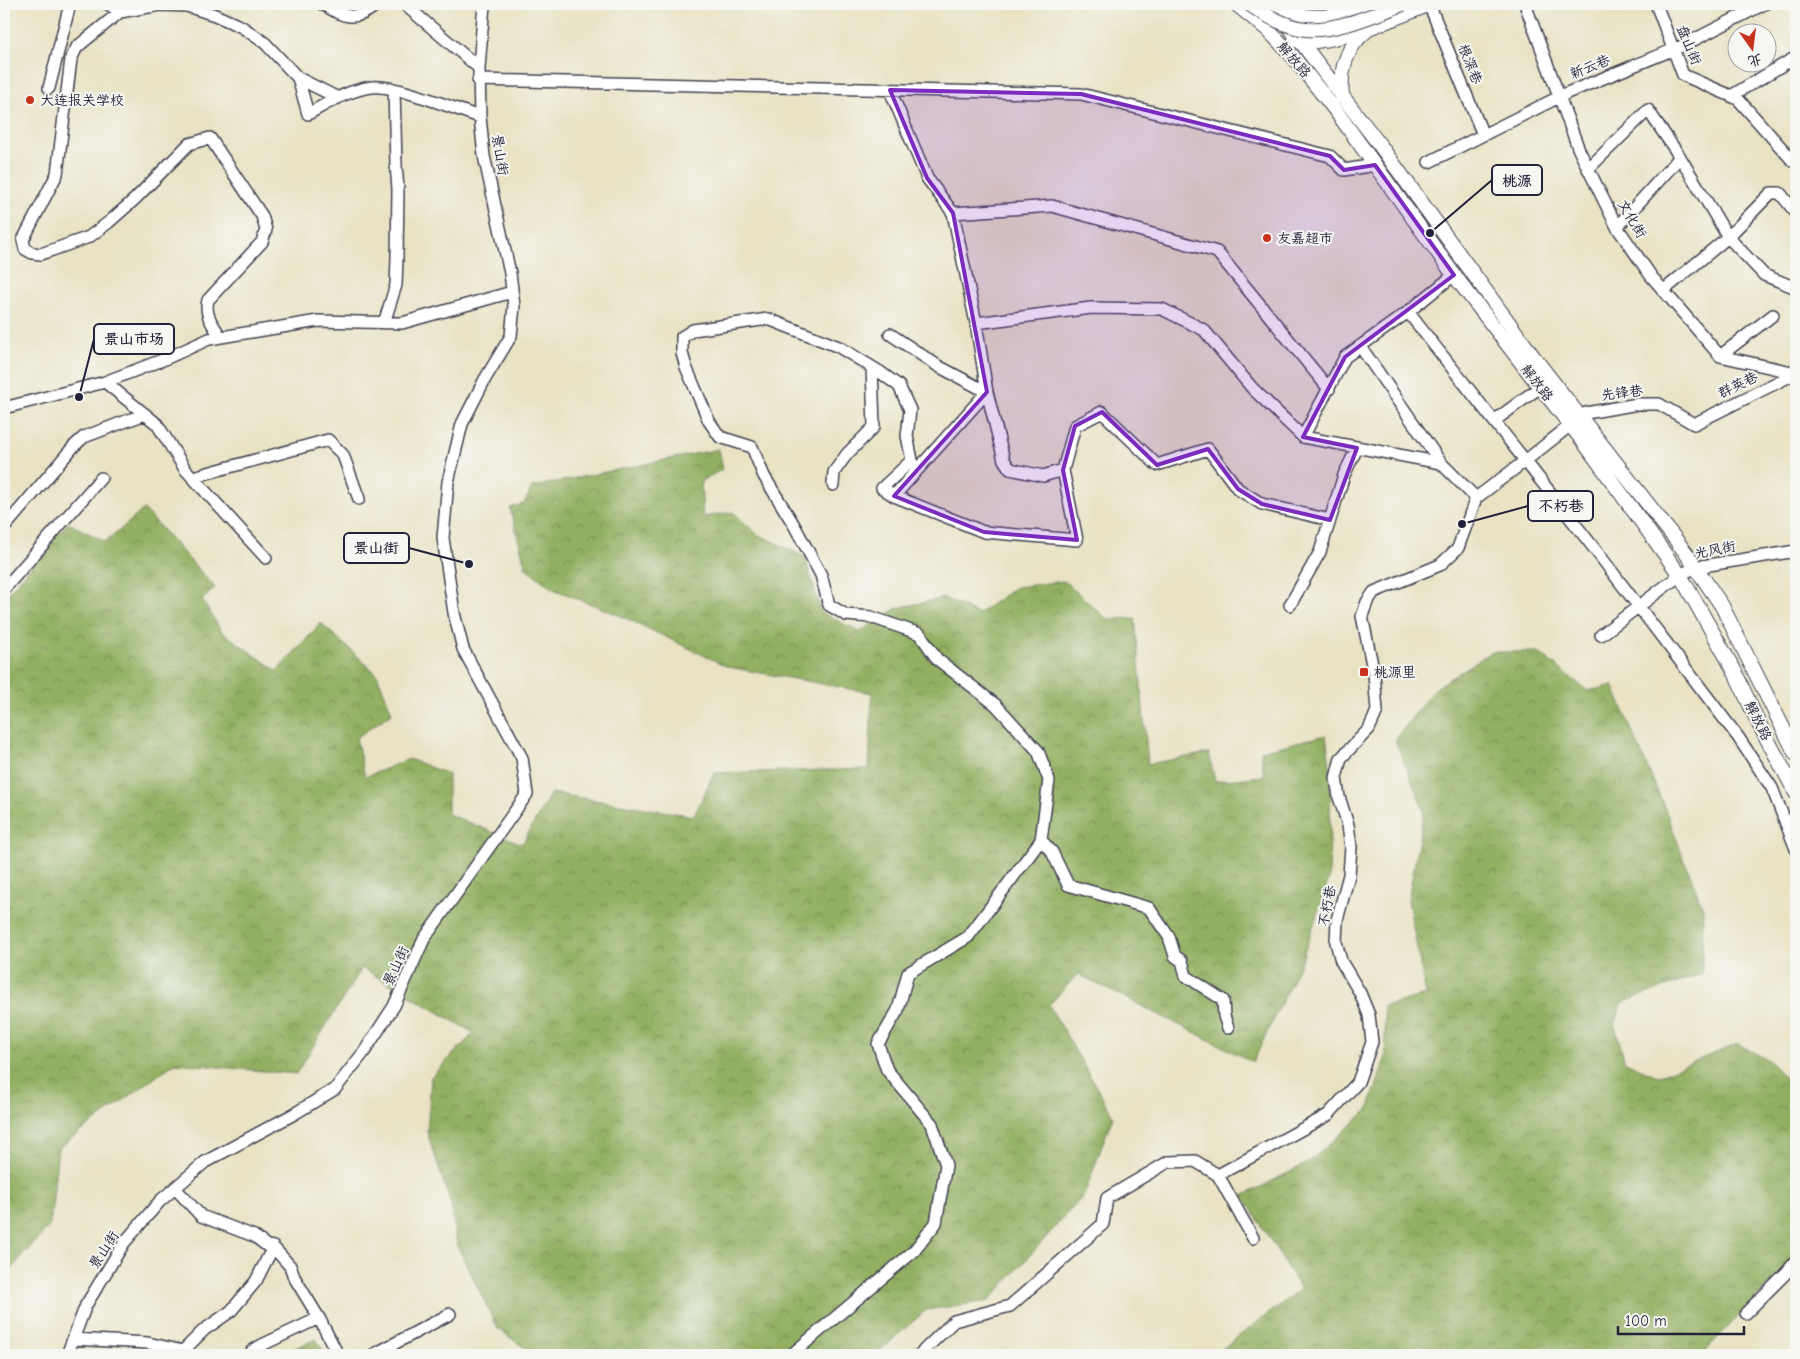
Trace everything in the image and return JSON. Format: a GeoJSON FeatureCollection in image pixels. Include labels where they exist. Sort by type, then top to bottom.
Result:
{"type":"FeatureCollection","features":[{"type":"Feature","properties":{"kind":"main road","name":"解放路"},"geometry":{"type":"LineString","coordinates":[[1236,4],[1267,29],[1310,78],[1454,274],[1540,387],[1575,421],[1696,567],[1722,606],[1796,754]]}},
{"type":"Feature","properties":{"kind":"main road"},"geometry":{"type":"LineString","coordinates":[[1249,4],[1280,22],[1304,29],[1320,29],[1340,25],[1403,4]]}},
{"type":"Feature","properties":{"kind":"main road"},"geometry":{"type":"LineString","coordinates":[[1310,78],[1301,59],[1301,42],[1310,33],[1375,4]]}},
{"type":"Feature","properties":{"kind":"main road"},"geometry":{"type":"LineString","coordinates":[[1267,29],[1283,37],[1301,42],[1329,39],[1350,34],[1430,4]]}},
{"type":"Feature","properties":{"kind":"main road","name":"解放路"},"geometry":{"type":"LineString","coordinates":[[1272,8],[1301,42],[1379,144],[1535,359],[1680,575],[1734,670],[1758,722],[1796,793]]}},
{"type":"Feature","properties":{"kind":"main road"},"geometry":{"type":"LineString","coordinates":[[1272,8],[1302,17],[1330,17],[1362,9]]}},
{"type":"Feature","properties":{"kind":"main road"},"geometry":{"type":"LineString","coordinates":[[1342,98],[1341,78],[1349,51],[1360,36],[1373,25]]}},
{"type":"Feature","properties":{"kind":"street"},"geometry":{"type":"LineString","coordinates":[[49,88],[70,4]]}},
{"type":"Feature","properties":{"kind":"street"},"geometry":{"type":"LineString","coordinates":[[108,4],[120,12]]}},
{"type":"Feature","properties":{"kind":"street"},"geometry":{"type":"LineString","coordinates":[[322,4],[340,15],[356,16],[367,13],[377,4]]}},
{"type":"Feature","properties":{"kind":"street"},"geometry":{"type":"LineString","coordinates":[[404,4],[478,74],[890,90],[1080,94],[1330,156],[1344,170],[1375,165]]}},
{"type":"Feature","properties":{"kind":"street","name":"景山街"},"geometry":{"type":"LineString","coordinates":[[67,1355],[86,1305],[124,1243],[160,1201],[205,1162],[336,1090],[394,1006],[424,939],[527,794],[522,758],[463,648],[454,614],[443,538],[448,482],[462,424],[484,379],[511,336],[514,306],[484,156],[480,117],[478,74],[484,4]]}},
{"type":"Feature","properties":{"kind":"street","name":"根深巷"},"geometry":{"type":"LineString","coordinates":[[1430,4],[1483,135]]}},
{"type":"Feature","properties":{"kind":"street","name":"文化街"},"geometry":{"type":"LineString","coordinates":[[1524,4],[1578,150],[1617,227],[1651,276],[1720,356]]}},
{"type":"Feature","properties":{"kind":"street","name":"盘山街"},"geometry":{"type":"LineString","coordinates":[[1656,4],[1683,75],[1738,99],[1793,161],[1796,161]]}},
{"type":"Feature","properties":{"kind":"street","name":"新云巷"},"geometry":{"type":"LineString","coordinates":[[1429,162],[1559,96],[1674,49],[1764,4]]}},
{"type":"Feature","properties":{"kind":"street"},"geometry":{"type":"LineString","coordinates":[[221,337],[208,318],[206,307],[208,300],[262,242],[266,230],[262,216],[210,138],[189,144],[135,199],[89,237],[41,254],[32,253],[25,249],[24,240],[57,174],[71,59],[77,48],[120,12],[160,6],[187,6],[215,15],[242,27],[265,43],[298,78],[338,98]]}},
{"type":"Feature","properties":{"kind":"street"},"geometry":{"type":"LineString","coordinates":[[1732,96],[1796,56]]}},
{"type":"Feature","properties":{"kind":"street"},"geometry":{"type":"LineString","coordinates":[[298,78],[308,114],[347,93],[373,87],[394,89],[480,117]]}},
{"type":"Feature","properties":{"kind":"street"},"geometry":{"type":"LineString","coordinates":[[384,323],[396,285],[398,258],[398,189],[394,89]]}},
{"type":"Feature","properties":{"kind":"street"},"geometry":{"type":"LineString","coordinates":[[890,90],[927,178],[953,213],[976,323],[986,392],[1004,460],[1010,469],[1043,476],[1063,470]]}},
{"type":"Feature","properties":{"kind":"street"},"geometry":{"type":"LineString","coordinates":[[1588,169],[1648,110],[1680,157],[1728,237],[1764,275],[1796,288]]}},
{"type":"Feature","properties":{"kind":"street"},"geometry":{"type":"LineString","coordinates":[[1617,227],[1680,157]]}},
{"type":"Feature","properties":{"kind":"street"},"geometry":{"type":"LineString","coordinates":[[1663,291],[1728,237],[1771,193],[1780,193],[1796,213]]}},
{"type":"Feature","properties":{"kind":"street"},"geometry":{"type":"LineString","coordinates":[[953,213],[1052,206],[1217,252],[1329,388]]}},
{"type":"Feature","properties":{"kind":"street"},"geometry":{"type":"LineString","coordinates":[[1303,437],[1345,357],[1408,312],[1454,274]]}},
{"type":"Feature","properties":{"kind":"street"},"geometry":{"type":"LineString","coordinates":[[4,408],[106,382],[165,359],[209,339],[318,321],[402,323],[512,292]]}},
{"type":"Feature","properties":{"kind":"street"},"geometry":{"type":"LineString","coordinates":[[976,323],[1091,308],[1162,309],[1204,330],[1252,388],[1303,437],[1441,462]]}},
{"type":"Feature","properties":{"kind":"street"},"geometry":{"type":"LineString","coordinates":[[1408,312],[1738,737],[1772,788],[1796,849]]}},
{"type":"Feature","properties":{"kind":"street"},"geometry":{"type":"LineString","coordinates":[[1720,356],[1772,315]]}},
{"type":"Feature","properties":{"kind":"street"},"geometry":{"type":"LineString","coordinates":[[791,1355],[914,1251],[936,1223],[946,1165],[932,1124],[887,1070],[878,1044],[898,1010],[908,973],[968,937],[1041,840],[1049,780],[1038,751],[996,705],[938,659],[920,634],[871,617],[846,615],[829,605],[821,575],[794,525],[764,476],[752,447],[720,437],[709,421],[686,367],[682,353],[682,337],[693,330],[768,319],[839,347],[872,367],[899,386],[910,410],[907,436],[912,460],[882,488],[894,496],[984,532],[1077,540],[1063,470],[1075,426],[1102,412],[1157,465],[1208,449],[1238,489],[1262,504],[1330,520]]}},
{"type":"Feature","properties":{"kind":"street"},"geometry":{"type":"LineString","coordinates":[[890,334],[938,366],[986,392]]}},
{"type":"Feature","properties":{"kind":"street"},"geometry":{"type":"LineString","coordinates":[[1360,346],[1441,462],[1476,498],[1575,421]]}},
{"type":"Feature","properties":{"kind":"street"},"geometry":{"type":"LineString","coordinates":[[1720,356],[1796,373]]}},
{"type":"Feature","properties":{"kind":"street"},"geometry":{"type":"LineString","coordinates":[[833,485],[834,472],[847,454],[874,427],[872,367]]}},
{"type":"Feature","properties":{"kind":"street","name":"群英巷"},"geometry":{"type":"LineString","coordinates":[[1694,424],[1796,373]]}},
{"type":"Feature","properties":{"kind":"street"},"geometry":{"type":"LineString","coordinates":[[106,382],[157,424],[185,468],[266,558]]}},
{"type":"Feature","properties":{"kind":"street"},"geometry":{"type":"LineString","coordinates":[[1494,421],[1540,387]]}},
{"type":"Feature","properties":{"kind":"street"},"geometry":{"type":"LineString","coordinates":[[894,496],[986,392]]}},
{"type":"Feature","properties":{"kind":"street","name":"先锋巷"},"geometry":{"type":"LineString","coordinates":[[1575,421],[1586,413],[1638,404],[1659,404],[1694,424]]}},
{"type":"Feature","properties":{"kind":"street"},"geometry":{"type":"LineString","coordinates":[[4,528],[84,437],[145,414]]}},
{"type":"Feature","properties":{"kind":"street"},"geometry":{"type":"LineString","coordinates":[[193,477],[328,440],[343,455],[359,499]]}},
{"type":"Feature","properties":{"kind":"street"},"geometry":{"type":"LineString","coordinates":[[1290,605],[1320,552],[1344,475],[1357,448]]}},
{"type":"Feature","properties":{"kind":"street"},"geometry":{"type":"LineString","coordinates":[[4,589],[101,478]]}},
{"type":"Feature","properties":{"kind":"street","name":"不朽巷"},"geometry":{"type":"LineString","coordinates":[[1218,1175],[1328,1115],[1358,1082],[1372,1042],[1369,1015],[1360,993],[1341,961],[1336,942],[1337,920],[1349,875],[1351,847],[1348,825],[1339,797],[1336,778],[1341,758],[1370,729],[1377,711],[1374,674],[1362,616],[1367,602],[1374,592],[1440,565],[1458,548],[1476,498]]}},
{"type":"Feature","properties":{"kind":"street","name":"光风街"},"geometry":{"type":"LineString","coordinates":[[1601,635],[1680,575],[1696,567],[1796,552]]}},
{"type":"Feature","properties":{"kind":"street"},"geometry":{"type":"LineString","coordinates":[[1041,840],[1052,852],[1068,885],[1149,908],[1169,937],[1175,956],[1182,960],[1186,976],[1223,1000],[1224,1016],[1228,1028]]}},
{"type":"Feature","properties":{"kind":"street"},"geometry":{"type":"LineString","coordinates":[[919,1355],[954,1321],[1010,1306],[1103,1224],[1107,1198],[1168,1162],[1195,1161],[1218,1175],[1253,1238]]}},
{"type":"Feature","properties":{"kind":"street"},"geometry":{"type":"LineString","coordinates":[[175,1188],[201,1216],[254,1236],[267,1246],[273,1246],[290,1266],[294,1277],[319,1318],[338,1355]]}},
{"type":"Feature","properties":{"kind":"street"},"geometry":{"type":"LineString","coordinates":[[73,1339],[148,1343],[182,1353],[204,1330],[231,1311],[256,1281],[273,1246]]}},
{"type":"Feature","properties":{"kind":"street"},"geometry":{"type":"LineString","coordinates":[[1746,1313],[1786,1273],[1796,1260]]}},
{"type":"Feature","properties":{"kind":"street"},"geometry":{"type":"LineString","coordinates":[[373,1355],[450,1314]]}},
{"type":"Feature","properties":{"kind":"street"},"geometry":{"type":"LineString","coordinates":[[252,1351],[319,1318]]}},
{"type":"Feature","properties":{"kind":"highlighted area"},"geometry":{"type":"Polygon","coordinates":[[[890,90],[1081,94],[1330,156],[1344,170],[1375,165],[1454,275],[1345,357],[1303,437],[1357,448],[1330,520],[1262,504],[1238,489],[1208,449],[1157,465],[1102,412],[1075,426],[1063,470],[1077,540],[984,532],[894,496],[987,392],[953,213],[927,178],[890,90]]]}},
{"type":"Feature","properties":{"kind":"green space"},"geometry":{"type":"Polygon","coordinates":[[[719,449],[723,469],[701,481],[703,517],[733,512],[757,534],[805,557],[821,612],[860,632],[897,608],[944,598],[978,614],[1016,587],[1064,581],[1107,619],[1135,618],[1148,764],[1209,753],[1215,781],[1264,776],[1261,751],[1326,735],[1331,773],[1329,879],[1301,962],[1253,1062],[1078,974],[1049,1005],[1113,1116],[1084,1195],[989,1301],[926,1310],[875,1355],[535,1355],[498,1329],[457,1245],[451,1204],[427,1132],[431,1077],[474,1033],[362,968],[296,1074],[175,1063],[58,1148],[50,1225],[4,1277],[4,598],[68,523],[106,542],[144,509],[215,588],[202,600],[222,632],[277,671],[321,623],[377,674],[392,713],[356,738],[365,777],[409,759],[448,774],[448,814],[522,844],[551,793],[694,816],[714,773],[869,769],[872,693],[728,667],[624,617],[553,589],[526,568],[510,508],[524,504],[532,487],[719,449]]]}},
{"type":"Feature","properties":{"kind":"green space"},"geometry":{"type":"Polygon","coordinates":[[[1491,652],[1538,652],[1588,691],[1613,685],[1667,814],[1703,909],[1702,974],[1621,1003],[1615,1026],[1625,1062],[1658,1076],[1738,1044],[1768,1060],[1796,1089],[1796,1257],[1701,1355],[1214,1355],[1301,1289],[1243,1196],[1309,1162],[1368,1110],[1386,1057],[1384,1006],[1426,995],[1408,901],[1424,811],[1395,740],[1434,689],[1491,652]]]}},
{"type":"Feature","properties":{"kind":"green space"},"geometry":{"type":"Polygon","coordinates":[[[316,1339],[326,1355],[279,1355],[316,1339]]]}},
{"type":"Feature","properties":{"kind":"place","name":"大连报关学校"},"geometry":{"type":"Point","coordinates":[30,100]}},
{"type":"Feature","properties":{"kind":"place","name":"桃源"},"geometry":{"type":"Point","coordinates":[1430,233]}},
{"type":"Feature","properties":{"kind":"place","name":"友嘉超市"},"geometry":{"type":"Point","coordinates":[1267,238]}},
{"type":"Feature","properties":{"kind":"place","name":"景山市场"},"geometry":{"type":"Point","coordinates":[79,397]}},
{"type":"Feature","properties":{"kind":"place","name":"不朽巷"},"geometry":{"type":"Point","coordinates":[1462,524]}},
{"type":"Feature","properties":{"kind":"place","name":"景山街"},"geometry":{"type":"Point","coordinates":[469,564]}},
{"type":"Feature","properties":{"kind":"place","name":"桃源里"},"geometry":{"type":"Point","coordinates":[1364,672]}}]}
